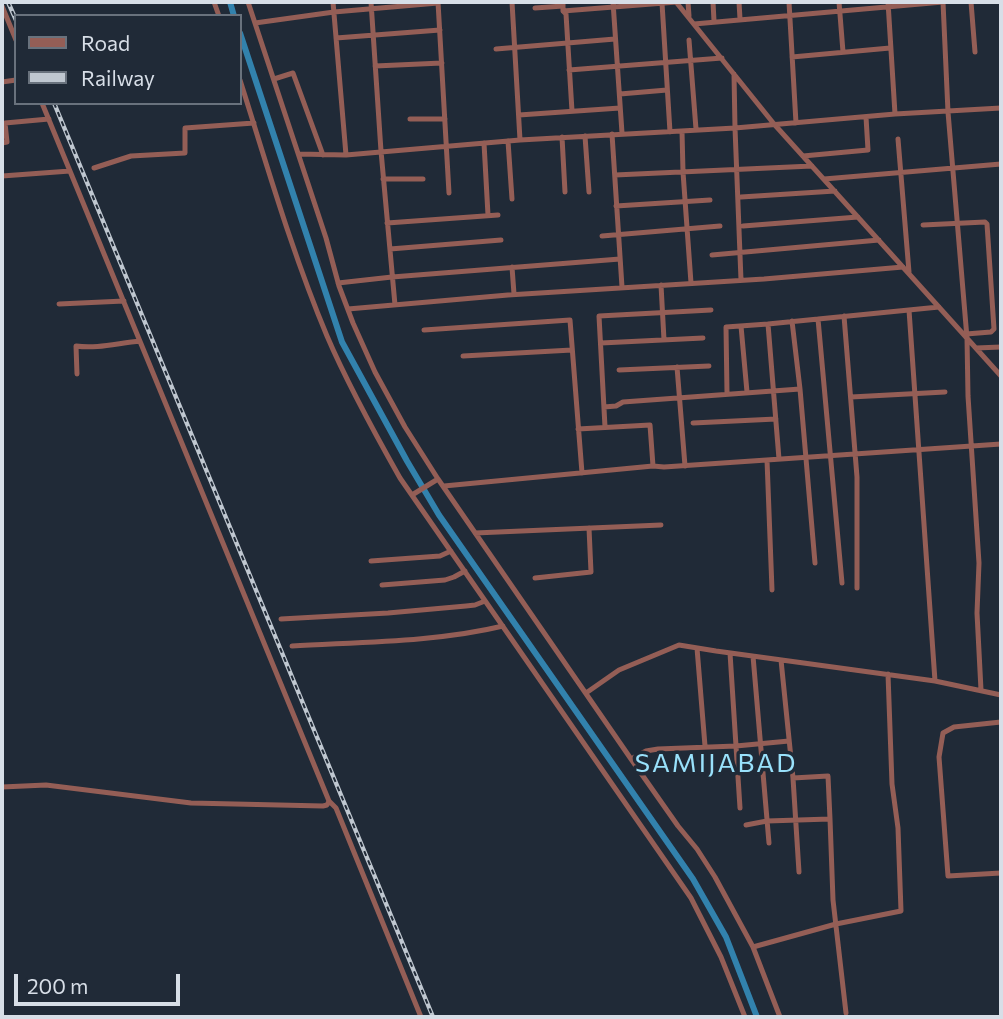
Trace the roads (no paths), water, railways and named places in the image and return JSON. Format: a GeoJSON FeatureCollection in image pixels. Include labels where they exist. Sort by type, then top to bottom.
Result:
{"type":"FeatureCollection","features":[{"type":"Feature","properties":{"kind":"street"},"geometry":{"type":"LineString","coordinates":[[248,2],[326,238],[338,283],[375,372],[435,481],[444,486],[715,877],[752,947],[780,1017]]}},
{"type":"Feature","properties":{"kind":"street"},"geometry":{"type":"LineString","coordinates":[[332,2],[346,155]]}},
{"type":"Feature","properties":{"kind":"street"},"geometry":{"type":"LineString","coordinates":[[512,2],[520,140]]}},
{"type":"Feature","properties":{"kind":"street"},"geometry":{"type":"LineString","coordinates":[[535,8],[677,2],[774,124],[1001,376]]}},
{"type":"Feature","properties":{"kind":"street"},"geometry":{"type":"LineString","coordinates":[[688,2],[689,18]]}},
{"type":"Feature","properties":{"kind":"street"},"geometry":{"type":"LineString","coordinates":[[713,2],[714,21]]}},
{"type":"Feature","properties":{"kind":"street"},"geometry":{"type":"LineString","coordinates":[[738,2],[740,19]]}},
{"type":"Feature","properties":{"kind":"street"},"geometry":{"type":"LineString","coordinates":[[789,2],[796,123]]}},
{"type":"Feature","properties":{"kind":"street"},"geometry":{"type":"LineString","coordinates":[[839,2],[842,52]]}},
{"type":"Feature","properties":{"kind":"street"},"geometry":{"type":"LineString","coordinates":[[694,24],[888,4],[943,2],[979,563],[977,613],[981,690]]}},
{"type":"Feature","properties":{"kind":"street"},"geometry":{"type":"LineString","coordinates":[[971,2],[975,52]]}},
{"type":"Feature","properties":{"kind":"street"},"geometry":{"type":"LineString","coordinates":[[255,23],[371,5],[438,3],[449,193]]}},
{"type":"Feature","properties":{"kind":"street"},"geometry":{"type":"LineString","coordinates":[[613,4],[622,133]]}},
{"type":"Feature","properties":{"kind":"street"},"geometry":{"type":"LineString","coordinates":[[662,4],[670,132]]}},
{"type":"Feature","properties":{"kind":"street"},"geometry":{"type":"LineString","coordinates":[[888,4],[895,114]]}},
{"type":"Feature","properties":{"kind":"street"},"geometry":{"type":"LineString","coordinates":[[371,5],[395,305]]}},
{"type":"Feature","properties":{"kind":"street"},"geometry":{"type":"LineString","coordinates":[[2,6],[14,35]]}},
{"type":"Feature","properties":{"kind":"street"},"geometry":{"type":"LineString","coordinates":[[563,6],[566,14],[572,111]]}},
{"type":"Feature","properties":{"kind":"street"},"geometry":{"type":"LineString","coordinates":[[336,38],[440,30]]}},
{"type":"Feature","properties":{"kind":"street"},"geometry":{"type":"LineString","coordinates":[[496,49],[615,39]]}},
{"type":"Feature","properties":{"kind":"street"},"geometry":{"type":"LineString","coordinates":[[689,40],[696,129]]}},
{"type":"Feature","properties":{"kind":"street"},"geometry":{"type":"LineString","coordinates":[[792,57],[890,48]]}},
{"type":"Feature","properties":{"kind":"street"},"geometry":{"type":"LineString","coordinates":[[569,69],[722,58]]}},
{"type":"Feature","properties":{"kind":"street"},"geometry":{"type":"LineString","coordinates":[[375,66],[442,63]]}},
{"type":"Feature","properties":{"kind":"street"},"geometry":{"type":"LineString","coordinates":[[274,79],[293,72],[323,155]]}},
{"type":"Feature","properties":{"kind":"street"},"geometry":{"type":"LineString","coordinates":[[734,74],[741,280]]}},
{"type":"Feature","properties":{"kind":"street"},"geometry":{"type":"LineString","coordinates":[[242,86],[302,273],[327,337],[370,425],[400,478],[414,494],[691,898],[721,957],[745,1017]]}},
{"type":"Feature","properties":{"kind":"street"},"geometry":{"type":"LineString","coordinates":[[620,94],[667,90]]}},
{"type":"Feature","properties":{"kind":"street"},"geometry":{"type":"LineString","coordinates":[[43,105],[329,801],[336,808],[421,1017]]}},
{"type":"Feature","properties":{"kind":"street"},"geometry":{"type":"LineString","coordinates":[[519,115],[620,107]]}},
{"type":"Feature","properties":{"kind":"street"},"geometry":{"type":"LineString","coordinates":[[299,155],[346,155],[520,140],[734,128],[1001,108]]}},
{"type":"Feature","properties":{"kind":"street"},"geometry":{"type":"LineString","coordinates":[[803,156],[868,150],[866,117]]}},
{"type":"Feature","properties":{"kind":"street"},"geometry":{"type":"LineString","coordinates":[[410,119],[445,118]]}},
{"type":"Feature","properties":{"kind":"street"},"geometry":{"type":"LineString","coordinates":[[2,143],[7,142],[5,123],[49,120]]}},
{"type":"Feature","properties":{"kind":"street"},"geometry":{"type":"LineString","coordinates":[[94,168],[131,156],[185,153],[185,128],[254,123]]}},
{"type":"Feature","properties":{"kind":"street"},"geometry":{"type":"LineString","coordinates":[[682,131],[691,283]]}},
{"type":"Feature","properties":{"kind":"street"},"geometry":{"type":"LineString","coordinates":[[612,134],[622,287]]}},
{"type":"Feature","properties":{"kind":"street"},"geometry":{"type":"LineString","coordinates":[[585,136],[589,192]]}},
{"type":"Feature","properties":{"kind":"street"},"geometry":{"type":"LineString","coordinates":[[562,137],[565,192]]}},
{"type":"Feature","properties":{"kind":"street"},"geometry":{"type":"LineString","coordinates":[[898,139],[909,274]]}},
{"type":"Feature","properties":{"kind":"street"},"geometry":{"type":"LineString","coordinates":[[508,141],[512,200]]}},
{"type":"Feature","properties":{"kind":"street"},"geometry":{"type":"LineString","coordinates":[[484,143],[488,215]]}},
{"type":"Feature","properties":{"kind":"street"},"geometry":{"type":"LineString","coordinates":[[824,179],[1001,164]]}},
{"type":"Feature","properties":{"kind":"street"},"geometry":{"type":"LineString","coordinates":[[615,175],[813,166]]}},
{"type":"Feature","properties":{"kind":"street"},"geometry":{"type":"LineString","coordinates":[[2,176],[70,171]]}},
{"type":"Feature","properties":{"kind":"street"},"geometry":{"type":"LineString","coordinates":[[383,179],[423,179]]}},
{"type":"Feature","properties":{"kind":"street"},"geometry":{"type":"LineString","coordinates":[[741,197],[835,191]]}},
{"type":"Feature","properties":{"kind":"street"},"geometry":{"type":"LineString","coordinates":[[615,206],[710,200]]}},
{"type":"Feature","properties":{"kind":"street"},"geometry":{"type":"LineString","coordinates":[[387,223],[498,215]]}},
{"type":"Feature","properties":{"kind":"street"},"geometry":{"type":"LineString","coordinates":[[743,226],[858,217]]}},
{"type":"Feature","properties":{"kind":"street"},"geometry":{"type":"LineString","coordinates":[[923,225],[987,224],[994,329],[991,332],[966,336]]}},
{"type":"Feature","properties":{"kind":"street"},"geometry":{"type":"LineString","coordinates":[[602,236],[720,226]]}},
{"type":"Feature","properties":{"kind":"street"},"geometry":{"type":"LineString","coordinates":[[390,249],[501,240]]}},
{"type":"Feature","properties":{"kind":"street"},"geometry":{"type":"LineString","coordinates":[[712,255],[879,240]]}},
{"type":"Feature","properties":{"kind":"street"},"geometry":{"type":"LineString","coordinates":[[338,283],[620,259]]}},
{"type":"Feature","properties":{"kind":"street"},"geometry":{"type":"LineString","coordinates":[[512,267],[514,294]]}},
{"type":"Feature","properties":{"kind":"street"},"geometry":{"type":"LineString","coordinates":[[348,309],[514,294],[903,267]]}},
{"type":"Feature","properties":{"kind":"street"},"geometry":{"type":"LineString","coordinates":[[662,285],[664,340]]}},
{"type":"Feature","properties":{"kind":"street"},"geometry":{"type":"LineString","coordinates":[[59,304],[124,301]]}},
{"type":"Feature","properties":{"kind":"street"},"geometry":{"type":"LineString","coordinates":[[727,394],[726,327],[939,307]]}},
{"type":"Feature","properties":{"kind":"street"},"geometry":{"type":"LineString","coordinates":[[605,427],[599,316],[711,310]]}},
{"type":"Feature","properties":{"kind":"street"},"geometry":{"type":"LineString","coordinates":[[909,310],[935,681]]}},
{"type":"Feature","properties":{"kind":"street"},"geometry":{"type":"LineString","coordinates":[[845,316],[857,477],[857,588]]}},
{"type":"Feature","properties":{"kind":"street"},"geometry":{"type":"LineString","coordinates":[[818,319],[842,583]]}},
{"type":"Feature","properties":{"kind":"street"},"geometry":{"type":"LineString","coordinates":[[424,330],[569,320],[582,473]]}},
{"type":"Feature","properties":{"kind":"street"},"geometry":{"type":"LineString","coordinates":[[792,321],[815,564]]}},
{"type":"Feature","properties":{"kind":"street"},"geometry":{"type":"LineString","coordinates":[[768,324],[779,459]]}},
{"type":"Feature","properties":{"kind":"street"},"geometry":{"type":"LineString","coordinates":[[741,326],[747,392]]}},
{"type":"Feature","properties":{"kind":"street"},"geometry":{"type":"LineString","coordinates":[[600,343],[703,338]]}},
{"type":"Feature","properties":{"kind":"street"},"geometry":{"type":"LineString","coordinates":[[77,374],[76,346],[92,348],[140,341]]}},
{"type":"Feature","properties":{"kind":"street"},"geometry":{"type":"LineString","coordinates":[[976,348],[1001,346]]}},
{"type":"Feature","properties":{"kind":"street"},"geometry":{"type":"LineString","coordinates":[[463,356],[572,350]]}},
{"type":"Feature","properties":{"kind":"street"},"geometry":{"type":"LineString","coordinates":[[619,370],[709,366]]}},
{"type":"Feature","properties":{"kind":"street"},"geometry":{"type":"LineString","coordinates":[[677,368],[685,466]]}},
{"type":"Feature","properties":{"kind":"street"},"geometry":{"type":"LineString","coordinates":[[604,407],[616,406],[623,401],[800,389]]}},
{"type":"Feature","properties":{"kind":"street"},"geometry":{"type":"LineString","coordinates":[[851,397],[945,392]]}},
{"type":"Feature","properties":{"kind":"street"},"geometry":{"type":"LineString","coordinates":[[693,423],[776,419]]}},
{"type":"Feature","properties":{"kind":"street"},"geometry":{"type":"LineString","coordinates":[[578,429],[650,425],[653,466]]}},
{"type":"Feature","properties":{"kind":"street"},"geometry":{"type":"LineString","coordinates":[[444,486],[653,466],[1001,444]]}},
{"type":"Feature","properties":{"kind":"street"},"geometry":{"type":"LineString","coordinates":[[766,460],[772,590]]}},
{"type":"Feature","properties":{"kind":"street"},"geometry":{"type":"LineString","coordinates":[[414,494],[435,481]]}},
{"type":"Feature","properties":{"kind":"street"},"geometry":{"type":"LineString","coordinates":[[475,533],[661,525]]}},
{"type":"Feature","properties":{"kind":"street"},"geometry":{"type":"LineString","coordinates":[[535,578],[591,572],[589,528]]}},
{"type":"Feature","properties":{"kind":"street"},"geometry":{"type":"LineString","coordinates":[[371,561],[440,556],[451,551]]}},
{"type":"Feature","properties":{"kind":"street"},"geometry":{"type":"LineString","coordinates":[[382,585],[445,580],[465,571]]}},
{"type":"Feature","properties":{"kind":"street"},"geometry":{"type":"LineString","coordinates":[[281,619],[475,605],[485,601]]}},
{"type":"Feature","properties":{"kind":"street"},"geometry":{"type":"LineString","coordinates":[[292,646],[414,638],[503,626]]}},
{"type":"Feature","properties":{"kind":"street"},"geometry":{"type":"LineString","coordinates":[[586,693],[619,670],[679,645],[935,681],[1001,695]]}},
{"type":"Feature","properties":{"kind":"street"},"geometry":{"type":"LineString","coordinates":[[696,648],[705,746]]}},
{"type":"Feature","properties":{"kind":"street"},"geometry":{"type":"LineString","coordinates":[[730,653],[740,808]]}},
{"type":"Feature","properties":{"kind":"street"},"geometry":{"type":"LineString","coordinates":[[753,656],[769,843]]}},
{"type":"Feature","properties":{"kind":"street"},"geometry":{"type":"LineString","coordinates":[[781,660],[799,872]]}},
{"type":"Feature","properties":{"kind":"street"},"geometry":{"type":"LineString","coordinates":[[752,947],[836,924],[901,911],[888,674]]}},
{"type":"Feature","properties":{"kind":"street"},"geometry":{"type":"LineString","coordinates":[[1001,722],[954,727],[943,733],[939,757],[948,876],[1001,873]]}},
{"type":"Feature","properties":{"kind":"street"},"geometry":{"type":"LineString","coordinates":[[631,759],[646,751],[789,741]]}},
{"type":"Feature","properties":{"kind":"street"},"geometry":{"type":"LineString","coordinates":[[793,778],[828,776],[833,900],[846,1013]]}},
{"type":"Feature","properties":{"kind":"street"},"geometry":{"type":"LineString","coordinates":[[2,787],[46,785],[191,803],[323,806],[329,801]]}},
{"type":"Feature","properties":{"kind":"street"},"geometry":{"type":"LineString","coordinates":[[746,825],[767,821],[831,819]]}},
{"type":"Feature","properties":{"kind":"waterway"},"geometry":{"type":"LineString","coordinates":[[230,2],[233,14]]}},
{"type":"Feature","properties":{"kind":"waterway"},"geometry":{"type":"LineString","coordinates":[[242,39],[342,342],[439,515],[693,879],[726,937],[757,1017]]}},
{"type":"Feature","properties":{"kind":"railway"},"geometry":{"type":"LineString","coordinates":[[8,2],[14,16]]}},
{"type":"Feature","properties":{"kind":"railway"},"geometry":{"type":"LineString","coordinates":[[55,105],[433,1017]]}},
{"type":"Feature","properties":{"kind":"district","name":"SAMIJABAD"},"geometry":{"type":"Point","coordinates":[716,763]}}]}
